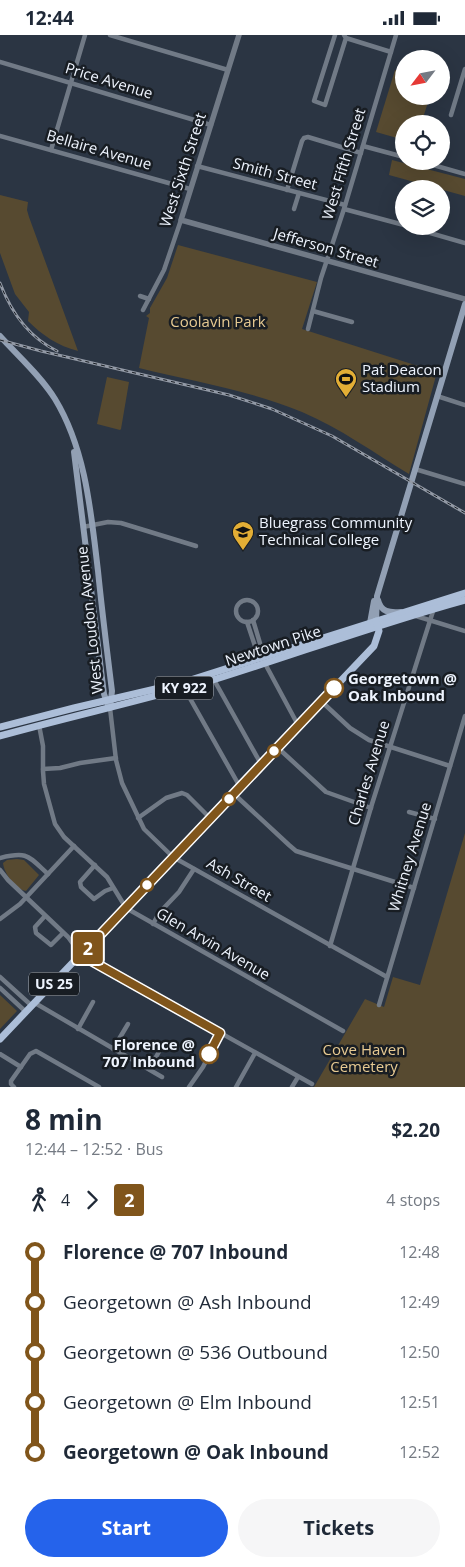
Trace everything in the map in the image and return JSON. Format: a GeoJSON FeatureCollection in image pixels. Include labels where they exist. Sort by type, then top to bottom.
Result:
{"type":"FeatureCollection","features":[{"type":"Feature","properties":{"kind":"main road"},"geometry":{"type":"LineString","coordinates":[[375,623],[372,606],[377,596],[465,304]]}},
{"type":"Feature","properties":{"kind":"main road","name":"West Loudon Avenue"},"geometry":{"type":"LineString","coordinates":[[0,337],[53,396],[63,415],[84,475],[92,525],[112,691],[109,700]]}},
{"type":"Feature","properties":{"kind":"main road","name":"West Loudon Avenue"},"geometry":{"type":"LineString","coordinates":[[72,439],[110,708]]}},
{"type":"Feature","properties":{"kind":"main road","name":"Newtown Pike"},"geometry":{"type":"LineString","coordinates":[[0,736],[110,708],[212,677],[375,623],[401,612],[465,593]]}},
{"type":"Feature","properties":{"kind":"main road"},"geometry":{"type":"LineString","coordinates":[[377,596],[378,603],[384,611],[401,612]]}},
{"type":"Feature","properties":{"kind":"main road","name":"Newtown Pike"},"geometry":{"type":"LineString","coordinates":[[375,623],[413,615],[465,600]]}},
{"type":"Feature","properties":{"kind":"main road","name":"US 25"},"geometry":{"type":"LineString","coordinates":[[0,1039],[374,646],[378,638],[375,623]]}},
{"type":"Feature","properties":{"kind":"main road","name":"Newtown Pike"},"geometry":{"type":"LineString","coordinates":[[0,727],[109,700],[182,685]]}},
{"type":"Feature","properties":{"kind":"street"},"geometry":{"type":"LineString","coordinates":[[51,150],[85,35]]}},
{"type":"Feature","properties":{"kind":"street"},"geometry":{"type":"LineString","coordinates":[[110,35],[228,70]]}},
{"type":"Feature","properties":{"kind":"street","name":"West Sixth Street"},"geometry":{"type":"LineString","coordinates":[[143,310],[164,270],[239,35]]}},
{"type":"Feature","properties":{"kind":"street"},"geometry":{"type":"LineString","coordinates":[[334,35],[314,101],[326,104],[345,37],[391,52]]}},
{"type":"Feature","properties":{"kind":"street","name":"West Fifth Street"},"geometry":{"type":"LineString","coordinates":[[308,329],[326,261],[345,207],[396,35]]}},
{"type":"Feature","properties":{"kind":"street","name":"Price Avenue"},"geometry":{"type":"LineString","coordinates":[[0,62],[211,125]]}},
{"type":"Feature","properties":{"kind":"street"},"geometry":{"type":"LineString","coordinates":[[324,66],[336,70]]}},
{"type":"Feature","properties":{"kind":"street"},"geometry":{"type":"LineString","coordinates":[[451,115],[465,69]]}},
{"type":"Feature","properties":{"kind":"street","name":"Bellaire Avenue"},"geometry":{"type":"LineString","coordinates":[[0,135],[190,189]]}},
{"type":"Feature","properties":{"kind":"street"},"geometry":{"type":"LineString","coordinates":[[287,190],[302,141],[306,137],[361,153]]}},
{"type":"Feature","properties":{"kind":"street"},"geometry":{"type":"LineString","coordinates":[[363,146],[395,155]]}},
{"type":"Feature","properties":{"kind":"street","name":"Smith Street"},"geometry":{"type":"LineString","coordinates":[[198,166],[299,193],[395,223]]}},
{"type":"Feature","properties":{"kind":"street"},"geometry":{"type":"LineString","coordinates":[[450,170],[465,174]]}},
{"type":"Feature","properties":{"kind":"street"},"geometry":{"type":"LineString","coordinates":[[294,209],[299,193]]}},
{"type":"Feature","properties":{"kind":"street","name":"Jefferson Street"},"geometry":{"type":"LineString","coordinates":[[180,220],[465,299]]}},
{"type":"Feature","properties":{"kind":"street","name":"Smith Street"},"geometry":{"type":"LineString","coordinates":[[437,235],[465,243]]}},
{"type":"Feature","properties":{"kind":"street"},"geometry":{"type":"LineString","coordinates":[[140,296],[149,299]]}},
{"type":"Feature","properties":{"kind":"street"},"geometry":{"type":"LineString","coordinates":[[313,311],[352,322]]}},
{"type":"Feature","properties":{"kind":"street"},"geometry":{"type":"LineString","coordinates":[[437,396],[465,405]]}},
{"type":"Feature","properties":{"kind":"street"},"geometry":{"type":"LineString","coordinates":[[415,469],[465,484]]}},
{"type":"Feature","properties":{"kind":"street"},"geometry":{"type":"LineString","coordinates":[[83,527],[108,522],[121,523],[196,545]]}},
{"type":"Feature","properties":{"kind":"street"},"geometry":{"type":"LineString","coordinates":[[247,622],[253,620],[258,613],[253,602],[246,601],[240,604],[236,611],[238,617],[247,622],[256,652],[263,661],[298,725]]}},
{"type":"Feature","properties":{"kind":"street","name":"Charles Avenue"},"geometry":{"type":"LineString","coordinates":[[330,946],[434,608]]}},
{"type":"Feature","properties":{"kind":"street"},"geometry":{"type":"LineString","coordinates":[[413,615],[465,631]]}},
{"type":"Feature","properties":{"kind":"street"},"geometry":{"type":"LineString","coordinates":[[253,620],[262,650],[263,661]]}},
{"type":"Feature","properties":{"kind":"street"},"geometry":{"type":"LineString","coordinates":[[212,677],[261,764]]}},
{"type":"Feature","properties":{"kind":"street"},"geometry":{"type":"LineString","coordinates":[[182,685],[240,787]]}},
{"type":"Feature","properties":{"kind":"street"},"geometry":{"type":"LineString","coordinates":[[321,701],[356,733],[369,740],[450,766]]}},
{"type":"Feature","properties":{"kind":"street","name":"Ash Street"},"geometry":{"type":"LineString","coordinates":[[110,708],[120,777],[144,829],[173,857],[387,977]]}},
{"type":"Feature","properties":{"kind":"street","name":"Whitney Avenue"},"geometry":{"type":"LineString","coordinates":[[379,1005],[465,716]]}},
{"type":"Feature","properties":{"kind":"street","name":"Glen Arvin Avenue"},"geometry":{"type":"LineString","coordinates":[[39,725],[43,745],[44,784],[56,824],[64,837],[107,877],[126,908],[343,1031]]}},
{"type":"Feature","properties":{"kind":"street"},"geometry":{"type":"LineString","coordinates":[[277,747],[326,793],[371,808]]}},
{"type":"Feature","properties":{"kind":"street"},"geometry":{"type":"LineString","coordinates":[[43,769],[60,768],[116,758]]}},
{"type":"Feature","properties":{"kind":"street"},"geometry":{"type":"LineString","coordinates":[[138,819],[166,798],[182,793],[187,795],[210,818]]}},
{"type":"Feature","properties":{"kind":"street"},"geometry":{"type":"LineString","coordinates":[[234,794],[293,849],[414,887]]}},
{"type":"Feature","properties":{"kind":"street"},"geometry":{"type":"LineString","coordinates":[[409,812],[434,819]]}},
{"type":"Feature","properties":{"kind":"street"},"geometry":{"type":"LineString","coordinates":[[0,919],[13,911],[74,846]]}},
{"type":"Feature","properties":{"kind":"street"},"geometry":{"type":"LineString","coordinates":[[0,858],[18,854],[26,855],[48,874]]}},
{"type":"Feature","properties":{"kind":"street"},"geometry":{"type":"LineString","coordinates":[[95,865],[80,881],[81,887],[94,899],[113,888]]}},
{"type":"Feature","properties":{"kind":"street"},"geometry":{"type":"LineString","coordinates":[[0,869],[8,880],[64,933],[81,955],[312,1084]]}},
{"type":"Feature","properties":{"kind":"street"},"geometry":{"type":"LineString","coordinates":[[153,924],[159,913],[179,892],[194,869]]}},
{"type":"Feature","properties":{"kind":"street"},"geometry":{"type":"LineString","coordinates":[[46,916],[35,927],[36,933],[51,945],[64,933]]}},
{"type":"Feature","properties":{"kind":"street"},"geometry":{"type":"LineString","coordinates":[[0,977],[31,1007]]}},
{"type":"Feature","properties":{"kind":"street"},"geometry":{"type":"LineString","coordinates":[[0,988],[31,1007],[78,1029],[162,1077]]}},
{"type":"Feature","properties":{"kind":"street"},"geometry":{"type":"LineString","coordinates":[[78,1029],[93,1002]]}},
{"type":"Feature","properties":{"kind":"street"},"geometry":{"type":"LineString","coordinates":[[113,1049],[128,1024]]}},
{"type":"Feature","properties":{"kind":"street"},"geometry":{"type":"LineString","coordinates":[[189,1087],[203,1067],[220,1033]]}},
{"type":"Feature","properties":{"kind":"street"},"geometry":{"type":"LineString","coordinates":[[149,1069],[164,1043]]}},
{"type":"Feature","properties":{"kind":"street"},"geometry":{"type":"LineString","coordinates":[[14,1087],[11,1081],[33,1051],[40,1052],[99,1087]]}},
{"type":"Feature","properties":{"kind":"street"},"geometry":{"type":"LineString","coordinates":[[236,1087],[255,1053]]}},
{"type":"Feature","properties":{"kind":"street"},"geometry":{"type":"LineString","coordinates":[[0,1054],[20,1067]]}},
{"type":"Feature","properties":{"kind":"street"},"geometry":{"type":"LineString","coordinates":[[292,1087],[298,1077]]}},
{"type":"Feature","properties":{"kind":"green space"},"geometry":{"type":"Polygon","coordinates":[[[395,70],[395,105],[427,105],[424,115],[395,115],[395,137],[376,132],[395,70]]]}},
{"type":"Feature","properties":{"kind":"green space"},"geometry":{"type":"Polygon","coordinates":[[[392,160],[395,161],[395,170],[430,170],[465,179],[465,196],[450,192],[450,180],[407,180],[389,175],[392,160]]]}},
{"type":"Feature","properties":{"kind":"green space"},"geometry":{"type":"Polygon","coordinates":[[[0,195],[28,202],[27,210],[29,217],[78,351],[51,339],[28,321],[29,312],[15,294],[0,253],[0,195]]]}},
{"type":"Feature","properties":{"kind":"green space","name":"Coolavin Park"},"geometry":{"type":"Polygon","coordinates":[[[178,245],[317,282],[302,329],[437,372],[409,474],[343,433],[302,412],[242,392],[139,368],[149,318],[146,316],[150,313],[150,308],[167,278],[178,245]]]}},
{"type":"Feature","properties":{"kind":"green space"},"geometry":{"type":"Polygon","coordinates":[[[107,377],[129,382],[120,430],[97,424],[107,377]]]}},
{"type":"Feature","properties":{"kind":"green space","name":"Cove Haven Cemetery"},"geometry":{"type":"Polygon","coordinates":[[[465,833],[465,1087],[314,1087],[365,999],[384,1007],[393,977],[420,985],[465,833]]]}},
{"type":"Feature","properties":{"kind":"green space"},"geometry":{"type":"Polygon","coordinates":[[[7,860],[24,860],[39,875],[26,891],[14,884],[4,867],[3,863],[7,860]]]}},
{"type":"Feature","properties":{"kind":"green space"},"geometry":{"type":"Polygon","coordinates":[[[0,995],[17,1011],[0,1029],[0,995]]]}},
{"type":"Feature","properties":{"kind":"railway"},"geometry":{"type":"LineString","coordinates":[[0,283],[9,304],[22,323],[37,339],[57,351]]}},
{"type":"Feature","properties":{"kind":"railway"},"geometry":{"type":"LineString","coordinates":[[0,340],[229,395],[272,409],[332,436],[465,513]]}},
{"type":"Feature","properties":{"kind":"bus line","name":"2"},"geometry":{"type":"LineString","coordinates":[[209,1054],[220,1033],[81,955],[334,688]]}},
{"type":"Feature","properties":{"kind":"place","name":"Pat Deacon Stadium"},"geometry":{"type":"Point","coordinates":[346,398]}},
{"type":"Feature","properties":{"kind":"place","name":"Bluegrass Community Technical College"},"geometry":{"type":"Point","coordinates":[243,551]}},
{"type":"Feature","properties":{"kind":"place","name":"Georgetown @ Oak Inbound"},"geometry":{"type":"Point","coordinates":[334,688]}},
{"type":"Feature","properties":{"kind":"place","name":"Florence @ 707 Inbound"},"geometry":{"type":"Point","coordinates":[209,1054]}}]}
